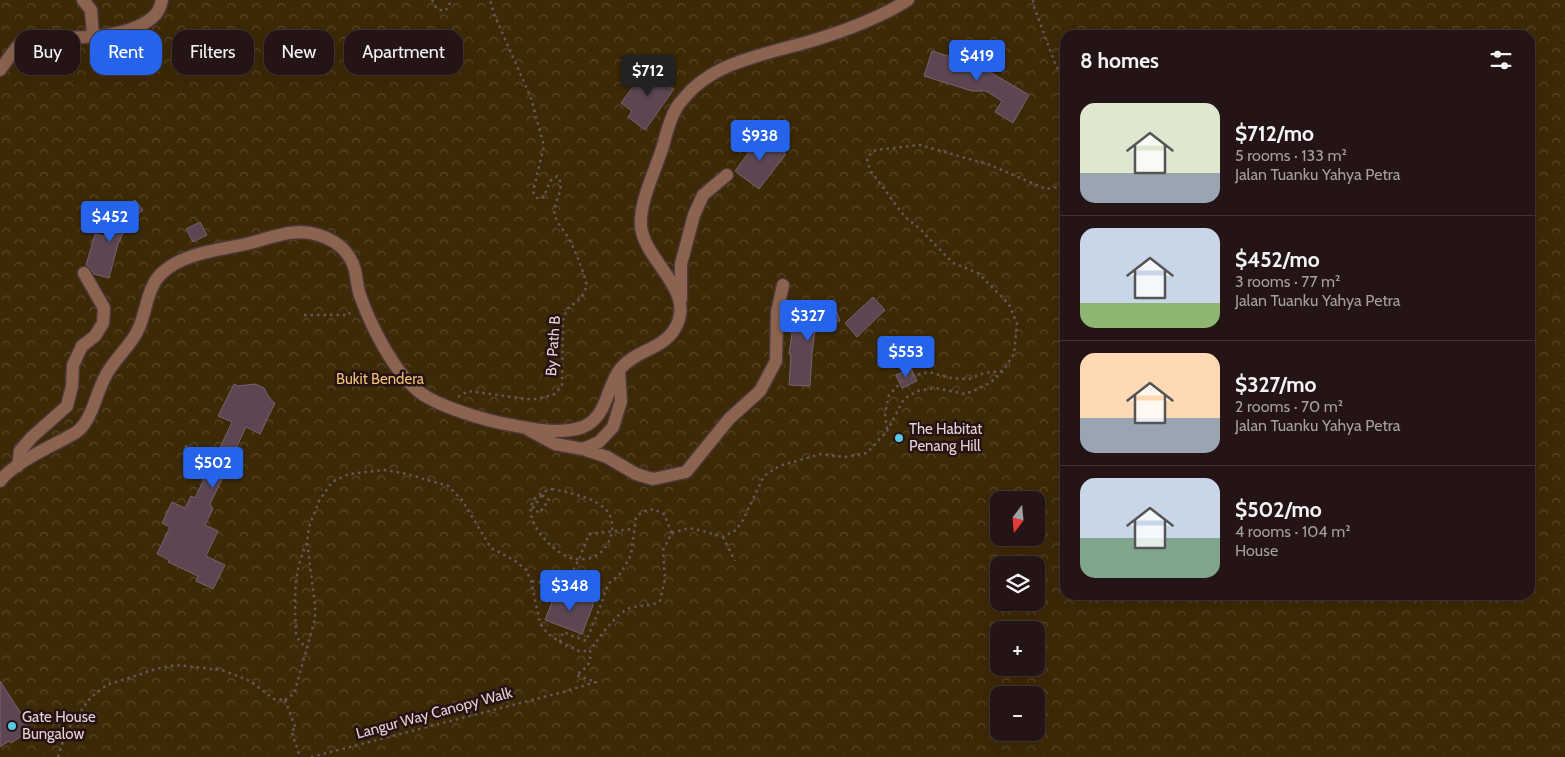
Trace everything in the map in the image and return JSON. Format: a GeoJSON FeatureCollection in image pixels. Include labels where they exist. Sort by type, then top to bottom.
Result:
{"type":"FeatureCollection","features":[{"type":"Feature","properties":{"kind":"street"},"geometry":{"type":"LineString","coordinates":[[83,0],[91,10],[93,30]]}},
{"type":"Feature","properties":{"kind":"street"},"geometry":{"type":"LineString","coordinates":[[126,30],[143,24],[158,13],[162,0]]}},
{"type":"Feature","properties":{"kind":"street"},"geometry":{"type":"LineString","coordinates":[[680,304],[677,291],[647,243],[641,227],[643,208],[674,110],[698,83],[740,60],[838,32],[890,12],[908,0]]}},
{"type":"Feature","properties":{"kind":"street"},"geometry":{"type":"LineString","coordinates":[[0,70],[25,40],[37,36],[54,38],[90,36]]}},
{"type":"Feature","properties":{"kind":"street"},"geometry":{"type":"LineString","coordinates":[[0,481],[18,466],[82,428],[104,377],[138,330],[155,280],[165,270],[183,260],[204,253],[297,232],[332,239],[345,252],[354,266],[360,296],[385,349],[407,381],[420,393],[490,421],[557,431],[581,427],[594,420],[603,407],[619,370],[628,361],[667,338],[674,330],[679,318],[682,264],[694,215],[703,195],[727,176]]}},
{"type":"Feature","properties":{"kind":"street"},"geometry":{"type":"LineString","coordinates":[[18,466],[20,451],[67,406],[72,386],[73,365],[82,346],[95,336],[104,323],[104,308],[84,273]]}},
{"type":"Feature","properties":{"kind":"street"},"geometry":{"type":"LineString","coordinates":[[525,427],[555,444],[582,449],[607,457],[636,474],[653,479],[686,472],[728,419],[760,391],[776,361],[777,312],[783,285]]}},
{"type":"Feature","properties":{"kind":"street"},"geometry":{"type":"LineString","coordinates":[[582,449],[599,442],[613,427],[621,401],[619,370]]}},
{"type":"Feature","properties":{"kind":"path"},"geometry":{"type":"LineString","coordinates":[[432,0],[436,9],[444,11],[449,7],[450,0]]}},
{"type":"Feature","properties":{"kind":"path","name":"By Path B"},"geometry":{"type":"LineString","coordinates":[[447,405],[468,390],[527,399],[538,399],[555,394],[562,385],[563,320],[567,308],[581,298],[587,286],[571,243],[555,217],[554,210],[562,188],[559,178],[557,176],[550,181],[544,197],[538,199],[533,192],[534,180],[544,146],[541,132],[531,98],[494,14],[490,0]]}},
{"type":"Feature","properties":{"kind":"path"},"geometry":{"type":"LineString","coordinates":[[1033,0],[1034,7],[1060,73]]}},
{"type":"Feature","properties":{"kind":"path"},"geometry":{"type":"LineString","coordinates":[[58,757],[66,732],[91,697],[107,684],[156,669],[176,665],[222,670],[250,681],[274,699],[285,700],[294,694],[315,619],[315,604],[307,542],[309,527],[319,501],[332,482],[349,474],[385,470],[407,474],[448,486],[462,500],[491,548],[514,560],[526,570],[531,581],[540,623],[548,633],[560,642],[579,651],[590,651],[603,632],[622,611],[632,607],[653,605],[660,601],[665,578],[663,550],[672,533],[689,528],[723,537],[736,530],[743,520],[764,476],[779,466],[821,454],[845,457],[867,453],[887,431],[904,399],[917,390],[936,388],[965,394],[991,382],[1003,371],[1014,354],[1017,324],[1009,304],[978,273],[954,263],[919,228],[905,217],[870,170],[867,159],[871,154],[876,150],[920,146],[990,165],[1046,189],[1060,187]]}},
{"type":"Feature","properties":{"kind":"path"},"geometry":{"type":"LineString","coordinates":[[304,315],[349,315],[351,307]]}},
{"type":"Feature","properties":{"kind":"path"},"geometry":{"type":"LineString","coordinates":[[887,431],[885,414],[889,395],[906,377],[929,372],[950,378],[969,380],[984,373],[1003,371]]}},
{"type":"Feature","properties":{"kind":"path"},"geometry":{"type":"LineString","coordinates":[[185,446],[213,459]]}},
{"type":"Feature","properties":{"kind":"path"},"geometry":{"type":"LineString","coordinates":[[552,489],[589,498],[603,506],[611,520],[612,533],[606,548],[594,557],[579,560],[564,556],[549,543],[533,524],[530,511],[534,499],[542,492],[552,489]]}},
{"type":"Feature","properties":{"kind":"path"},"geometry":{"type":"LineString","coordinates":[[542,495],[549,500],[539,513],[533,508],[537,501],[542,495]]}},
{"type":"Feature","properties":{"kind":"path"},"geometry":{"type":"LineString","coordinates":[[560,642],[564,632],[586,641],[608,584],[622,573],[631,556],[633,529],[636,518],[642,512],[653,509],[664,514],[672,533]]}},
{"type":"Feature","properties":{"kind":"path"},"geometry":{"type":"LineString","coordinates":[[531,581],[543,583],[562,581],[572,574],[589,534],[633,529]]}},
{"type":"Feature","properties":{"kind":"path"},"geometry":{"type":"LineString","coordinates":[[723,537],[735,561]]}},
{"type":"Feature","properties":{"kind":"path"},"geometry":{"type":"LineString","coordinates":[[307,542],[299,559],[295,580],[296,635],[307,648]]}},
{"type":"Feature","properties":{"kind":"path","name":"Langur Way Canopy Walk"},"geometry":{"type":"LineString","coordinates":[[311,757],[564,692],[596,682],[576,675],[588,667],[591,659],[590,651]]}},
{"type":"Feature","properties":{"kind":"path"},"geometry":{"type":"LineString","coordinates":[[285,700],[296,729],[291,730],[300,757]]}},
{"type":"Feature","properties":{"kind":"green space","name":"Bukit Bendera"},"geometry":{"type":"Polygon","coordinates":[[[0,0],[1565,0],[1565,757],[0,757],[0,0]]]}},
{"type":"Feature","properties":{"kind":"building"},"geometry":{"type":"Polygon","coordinates":[[[932,51],[980,66],[1029,95],[1013,123],[995,112],[1002,101],[986,91],[972,91],[924,76],[932,51]]]}},
{"type":"Feature","properties":{"kind":"building"},"geometry":{"type":"Polygon","coordinates":[[[662,69],[675,78],[670,86],[674,89],[645,130],[628,117],[632,111],[621,103],[644,72],[655,79],[662,69]]]}},
{"type":"Feature","properties":{"kind":"building"},"geometry":{"type":"Polygon","coordinates":[[[761,136],[786,154],[759,189],[735,171],[761,136]]]}},
{"type":"Feature","properties":{"kind":"building"},"geometry":{"type":"Polygon","coordinates":[[[135,200],[143,210],[128,223],[118,244],[109,278],[94,274],[86,265],[95,234],[107,237],[118,216],[135,200]]]}},
{"type":"Feature","properties":{"kind":"building"},"geometry":{"type":"Polygon","coordinates":[[[200,222],[207,235],[193,242],[186,229],[200,222]]]}},
{"type":"Feature","properties":{"kind":"building"},"geometry":{"type":"Polygon","coordinates":[[[873,297],[885,310],[857,337],[845,323],[873,297]]]}},
{"type":"Feature","properties":{"kind":"building"},"geometry":{"type":"Polygon","coordinates":[[[834,303],[840,321],[815,330],[810,386],[789,385],[791,354],[789,354],[793,326],[804,313],[834,303]]]}},
{"type":"Feature","properties":{"kind":"building"},"geometry":{"type":"Polygon","coordinates":[[[911,368],[917,381],[902,388],[896,375],[911,368]]]}},
{"type":"Feature","properties":{"kind":"building"},"geometry":{"type":"Polygon","coordinates":[[[234,384],[238,386],[255,384],[264,388],[271,401],[275,403],[260,434],[246,427],[231,459],[233,463],[225,473],[210,504],[213,509],[205,525],[218,531],[206,556],[225,565],[213,589],[196,581],[198,576],[168,562],[169,560],[157,554],[170,527],[162,523],[172,502],[185,508],[191,496],[195,498],[232,422],[218,416],[234,384]]]}},
{"type":"Feature","properties":{"kind":"building"},"geometry":{"type":"Polygon","coordinates":[[[557,589],[594,603],[582,634],[545,620],[557,589]]]}},
{"type":"Feature","properties":{"kind":"building","name":"Gate House Bungalow"},"geometry":{"type":"Polygon","coordinates":[[[0,681],[28,724],[21,729],[25,734],[11,743],[9,741],[0,747],[0,681]]]}},
{"type":"Feature","properties":{"kind":"place","name":"The Habitat Penang Hill"},"geometry":{"type":"Point","coordinates":[899,438]}},
{"type":"Feature","properties":{"kind":"place","name":"Gate House Bungalow"},"geometry":{"type":"Point","coordinates":[12,726]}}]}
